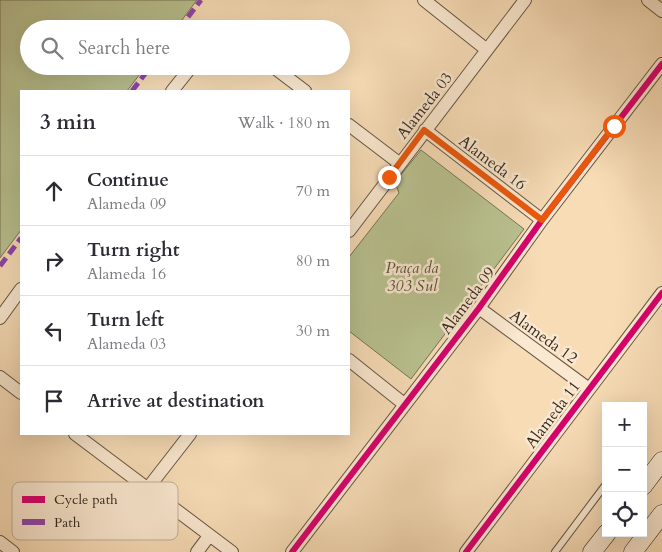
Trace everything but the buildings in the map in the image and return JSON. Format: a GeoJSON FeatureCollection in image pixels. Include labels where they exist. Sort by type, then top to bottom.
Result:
{"type":"FeatureCollection","features":[{"type":"Feature","properties":{"kind":"street"},"geometry":{"type":"LineString","coordinates":[[424,0],[487,50]]}},
{"type":"Feature","properties":{"kind":"street","name":"Alameda 03"},"geometry":{"type":"LineString","coordinates":[[350,229],[525,0]]}},
{"type":"Feature","properties":{"kind":"street"},"geometry":{"type":"LineString","coordinates":[[648,0],[662,11]]}},
{"type":"Feature","properties":{"kind":"street","name":"Alameda 09"},"geometry":{"type":"LineString","coordinates":[[292,552],[479,308],[542,220],[662,64]]}},
{"type":"Feature","properties":{"kind":"street"},"geometry":{"type":"LineString","coordinates":[[173,90],[185,75]]}},
{"type":"Feature","properties":{"kind":"street"},"geometry":{"type":"LineString","coordinates":[[284,75],[304,90]]}},
{"type":"Feature","properties":{"kind":"street"},"geometry":{"type":"LineString","coordinates":[[350,126],[399,164]]}},
{"type":"Feature","properties":{"kind":"street","name":"Alameda 16"},"geometry":{"type":"LineString","coordinates":[[424,130],[542,220]]}},
{"type":"Feature","properties":{"kind":"street"},"geometry":{"type":"LineString","coordinates":[[0,318],[20,290]]}},
{"type":"Feature","properties":{"kind":"street","name":"Alameda 11"},"geometry":{"type":"LineString","coordinates":[[466,552],[662,293]]}},
{"type":"Feature","properties":{"kind":"street","name":"Alameda 12"},"geometry":{"type":"LineString","coordinates":[[479,308],[589,389]]}},
{"type":"Feature","properties":{"kind":"street"},"geometry":{"type":"LineString","coordinates":[[350,361],[404,404]]}},
{"type":"Feature","properties":{"kind":"street"},"geometry":{"type":"LineString","coordinates":[[0,377],[20,392]]}},
{"type":"Feature","properties":{"kind":"street"},"geometry":{"type":"LineString","coordinates":[[76,435],[140,482]]}},
{"type":"Feature","properties":{"kind":"street"},"geometry":{"type":"LineString","coordinates":[[153,482],[189,435]]}},
{"type":"Feature","properties":{"kind":"street"},"geometry":{"type":"LineString","coordinates":[[178,512],[232,552]]}},
{"type":"Feature","properties":{"kind":"street"},"geometry":{"type":"LineString","coordinates":[[634,552],[662,514]]}},
{"type":"Feature","properties":{"kind":"street"},"geometry":{"type":"LineString","coordinates":[[197,552],[209,536]]}},
{"type":"Feature","properties":{"kind":"street"},"geometry":{"type":"LineString","coordinates":[[592,552],[603,537]]}},
{"type":"Feature","properties":{"kind":"street"},"geometry":{"type":"LineString","coordinates":[[0,542],[13,552]]}},
{"type":"Feature","properties":{"kind":"lane"},"geometry":{"type":"LineString","coordinates":[[554,552],[602,489]]}},
{"type":"Feature","properties":{"kind":"green space"},"geometry":{"type":"Polygon","coordinates":[[[0,0],[197,0],[182,20],[20,20],[20,75],[139,75],[128,90],[20,90],[20,231],[0,258],[0,0]]]}},
{"type":"Feature","properties":{"kind":"green space","name":"Praça da 303 Sul"},"geometry":{"type":"Polygon","coordinates":[[[421,150],[524,229],[411,379],[350,332],[350,256],[399,193],[395,182],[421,150]]]}},
{"type":"Feature","properties":{"kind":"marked path"},"geometry":{"type":"LineString","coordinates":[[186,20],[201,0]]}},
{"type":"Feature","properties":{"kind":"marked path"},"geometry":{"type":"LineString","coordinates":[[133,90],[144,75]]}},
{"type":"Feature","properties":{"kind":"marked path"},"geometry":{"type":"LineString","coordinates":[[0,266],[20,239]]}},
{"type":"Feature","properties":{"kind":"cycle path"},"geometry":{"type":"LineString","coordinates":[[292,552],[479,308],[542,220],[662,64]]}},
{"type":"Feature","properties":{"kind":"cycle path"},"geometry":{"type":"LineString","coordinates":[[466,552],[662,293]]}},
{"type":"Feature","properties":{"kind":"route"},"geometry":{"type":"LineString","coordinates":[[389,177],[424,130],[542,220],[614,126]]}}]}
